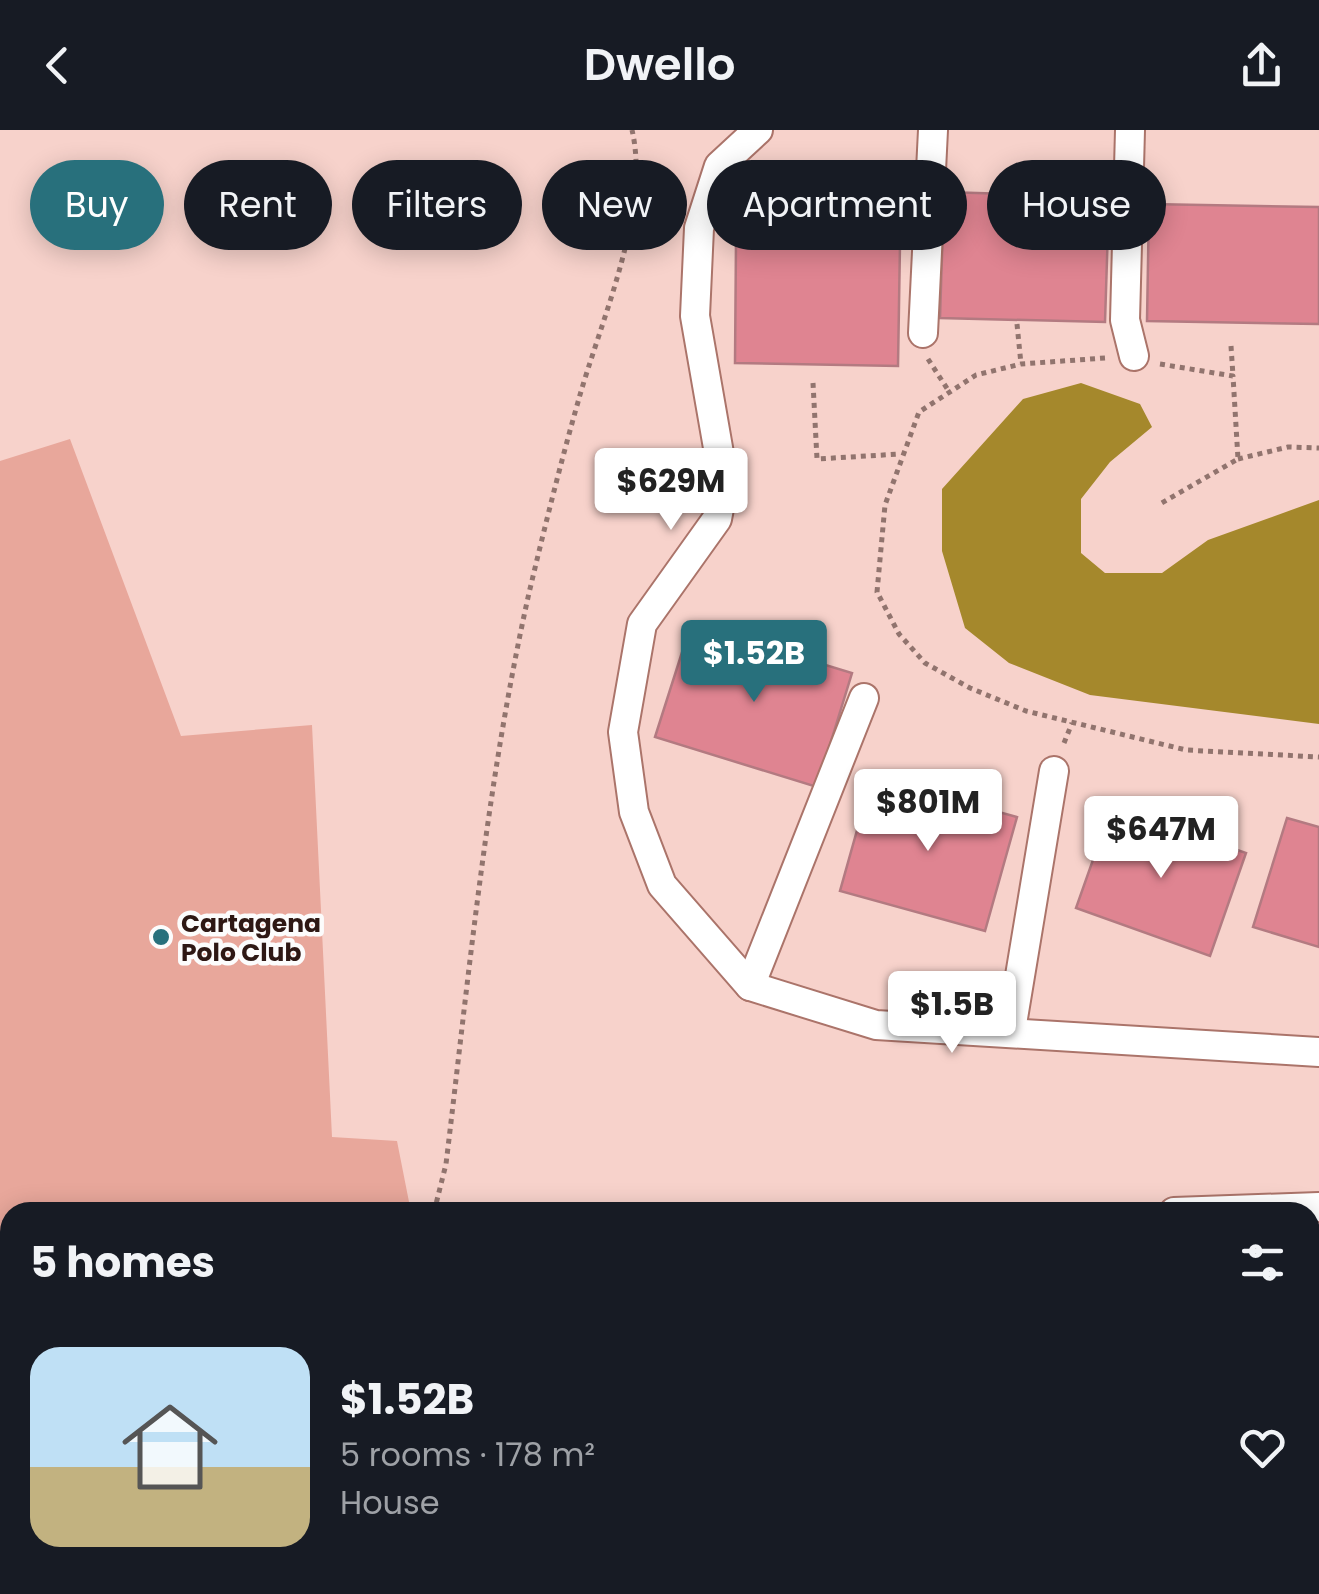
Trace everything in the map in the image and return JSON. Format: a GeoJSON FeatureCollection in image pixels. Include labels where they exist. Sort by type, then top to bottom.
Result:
{"type":"FeatureCollection","features":[{"type":"Feature","properties":{"kind":"street"},"geometry":{"type":"LineString","coordinates":[[758,130],[719,166],[698,228],[695,316],[724,482],[717,519],[642,624],[623,732],[634,812],[662,885],[750,986],[876,1025],[1012,1030],[1319,1052]]}},
{"type":"Feature","properties":{"kind":"street"},"geometry":{"type":"LineString","coordinates":[[922,333],[932,130]]}},
{"type":"Feature","properties":{"kind":"street"},"geometry":{"type":"LineString","coordinates":[[1130,130],[1126,320],[1134,356]]}},
{"type":"Feature","properties":{"kind":"street"},"geometry":{"type":"LineString","coordinates":[[750,986],[864,698]]}},
{"type":"Feature","properties":{"kind":"street"},"geometry":{"type":"LineString","coordinates":[[1012,1030],[1054,771]]}},
{"type":"Feature","properties":{"kind":"path"},"geometry":{"type":"LineString","coordinates":[[436,1202],[446,1164],[493,782],[529,594],[577,404],[626,238],[639,162],[632,130]]}},
{"type":"Feature","properties":{"kind":"path"},"geometry":{"type":"LineString","coordinates":[[1017,324],[1021,364]]}},
{"type":"Feature","properties":{"kind":"path"},"geometry":{"type":"LineString","coordinates":[[1232,346],[1238,460]]}},
{"type":"Feature","properties":{"kind":"path"},"geometry":{"type":"LineString","coordinates":[[1234,376],[1178,370],[1134,356],[1021,364],[976,375],[948,390],[918,412],[900,454],[885,504],[877,592],[899,634],[925,663],[970,688],[1026,711],[1186,750],[1319,757]]}},
{"type":"Feature","properties":{"kind":"path"},"geometry":{"type":"LineString","coordinates":[[813,383],[816,460],[900,454]]}},
{"type":"Feature","properties":{"kind":"path"},"geometry":{"type":"LineString","coordinates":[[1160,504],[1238,460],[1288,447],[1319,448]]}},
{"type":"Feature","properties":{"kind":"shaded area"},"geometry":{"type":"Polygon","coordinates":[[[1081,383],[1140,404],[1152,427],[1110,462],[1081,499],[1081,553],[1105,573],[1162,573],[1208,540],[1319,500],[1319,724],[1090,695],[1009,663],[965,628],[942,551],[942,489],[1023,399],[1081,383]]]}},
{"type":"Feature","properties":{"kind":"shaded area","name":"Cartagena Polo Club"},"geometry":{"type":"Polygon","coordinates":[[[70,439],[181,736],[312,725],[332,1137],[397,1141],[409,1202],[0,1202],[0,461],[70,439]]]}},
{"type":"Feature","properties":{"kind":"building"},"geometry":{"type":"Polygon","coordinates":[[[967,193],[987,193],[987,250],[1107,250],[1105,322],[940,318],[942,250],[967,250],[967,193]]]}},
{"type":"Feature","properties":{"kind":"building"},"geometry":{"type":"Polygon","coordinates":[[[1166,204],[1319,207],[1319,324],[1147,321],[1148,250],[1166,250],[1166,204]]]}},
{"type":"Feature","properties":{"kind":"building"},"geometry":{"type":"Polygon","coordinates":[[[736,250],[900,250],[898,366],[735,363],[736,250]]]}},
{"type":"Feature","properties":{"kind":"building"},"geometry":{"type":"Polygon","coordinates":[[[691,624],[852,673],[817,787],[655,737],[691,624]]]}},
{"type":"Feature","properties":{"kind":"building"},"geometry":{"type":"Polygon","coordinates":[[[872,777],[1017,817],[985,931],[840,891],[872,777]]]}},
{"type":"Feature","properties":{"kind":"building"},"geometry":{"type":"Polygon","coordinates":[[[1112,806],[1246,853],[1210,956],[1076,908],[1112,806]]]}},
{"type":"Feature","properties":{"kind":"building"},"geometry":{"type":"Polygon","coordinates":[[[1287,818],[1319,827],[1319,947],[1253,927],[1287,818]]]}},
{"type":"Feature","properties":{"kind":"place","name":"Cartagena Polo Club"},"geometry":{"type":"Point","coordinates":[161,937]}}]}
